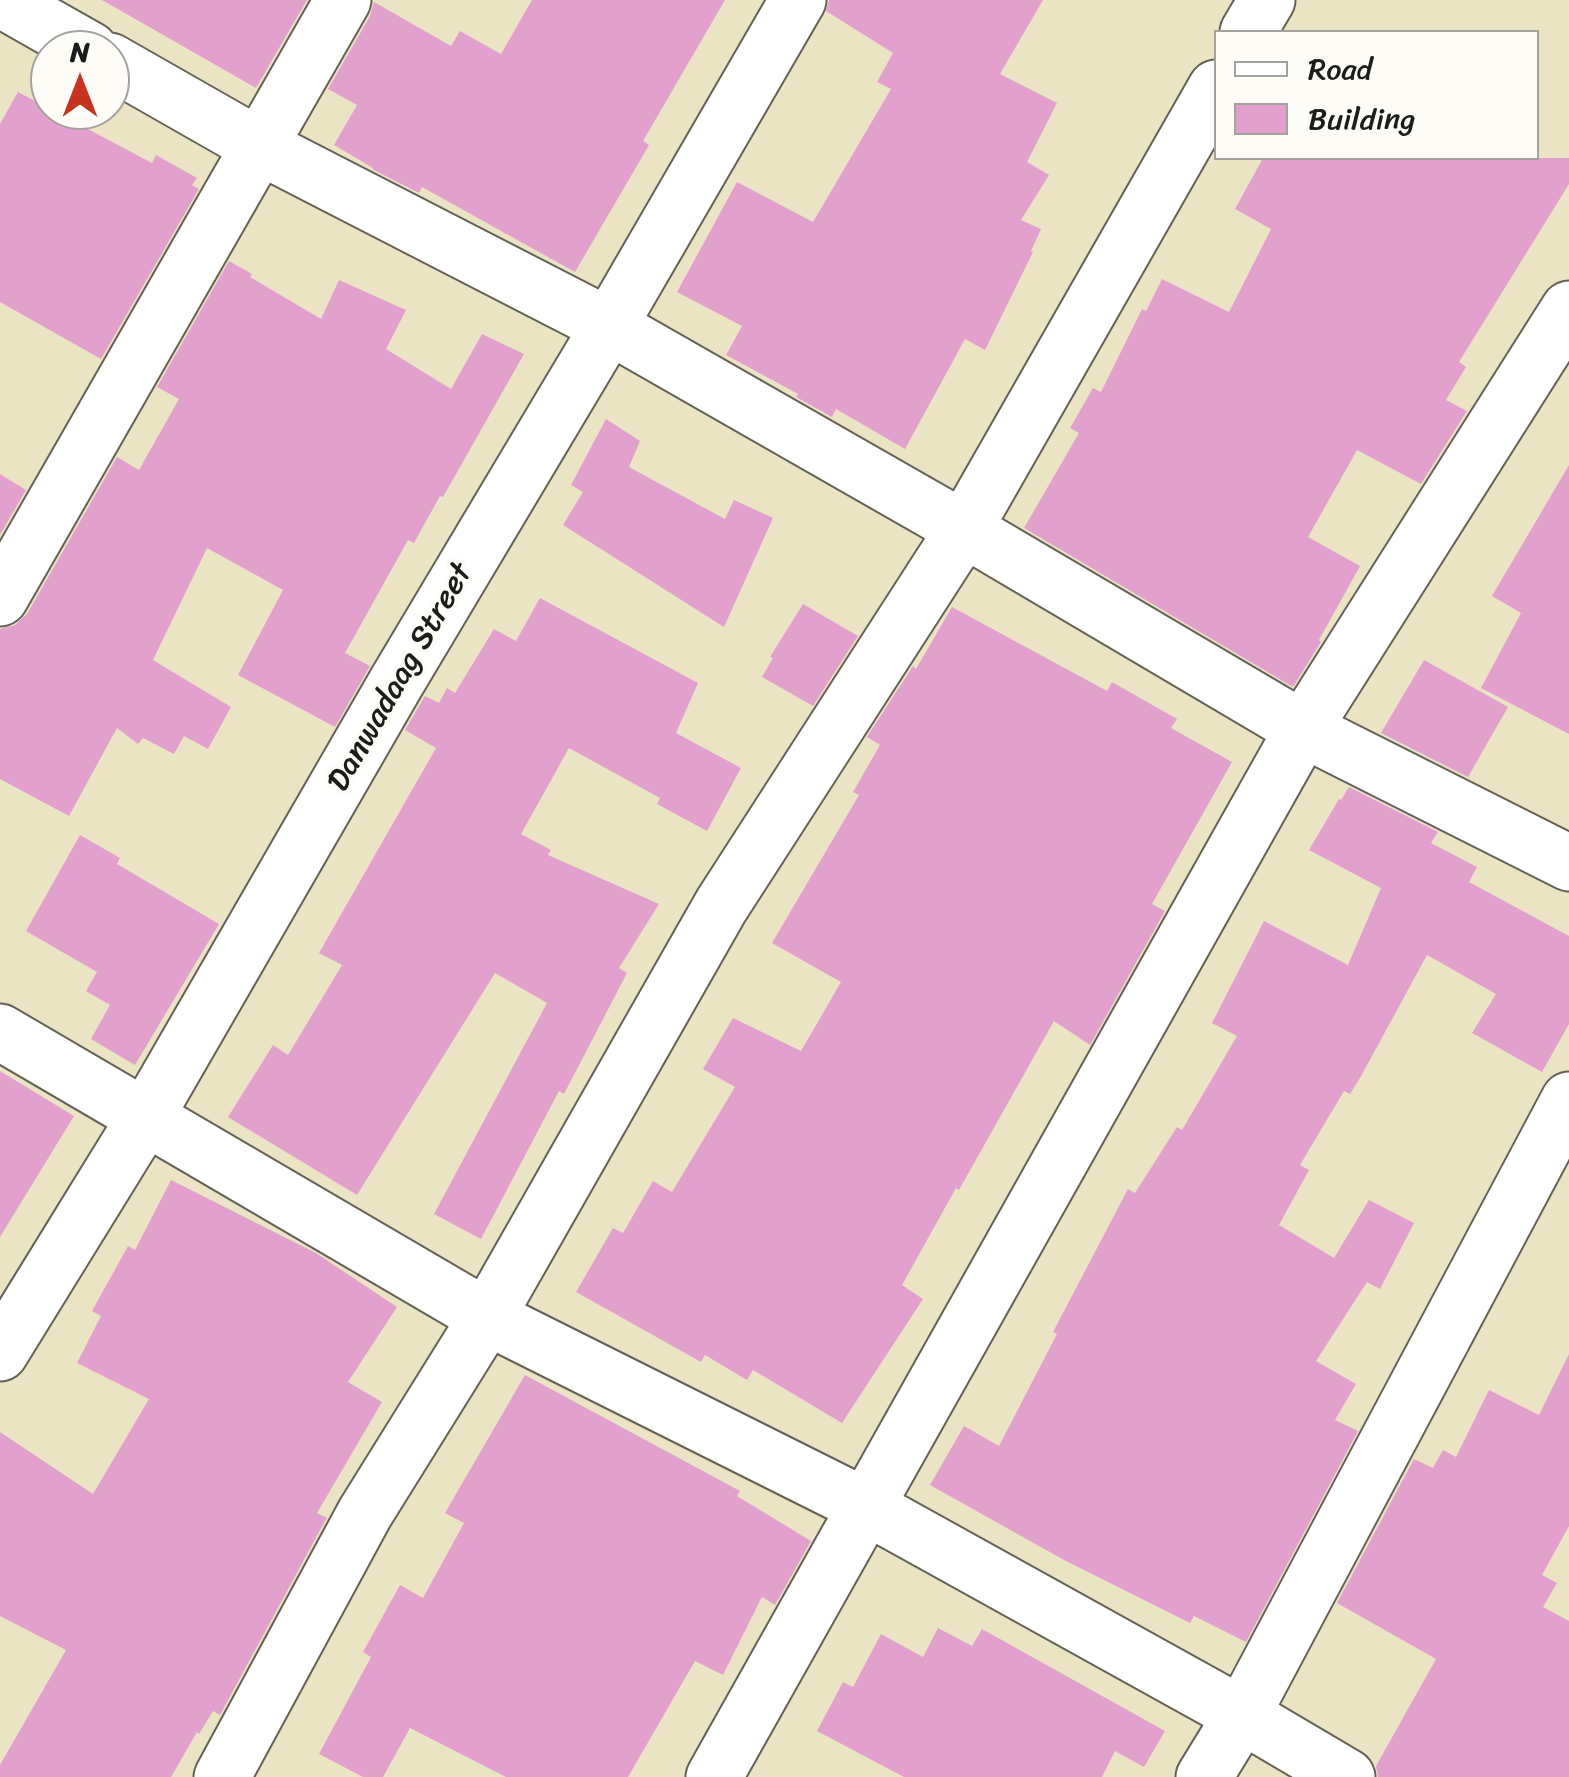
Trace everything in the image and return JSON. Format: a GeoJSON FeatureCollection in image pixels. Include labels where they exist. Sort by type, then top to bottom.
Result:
{"type":"FeatureCollection","features":[{"type":"Feature","properties":{"kind":"street"},"geometry":{"type":"LineString","coordinates":[[2,0],[55,30]]}},
{"type":"Feature","properties":{"kind":"street"},"geometry":{"type":"LineString","coordinates":[[0,598],[343,0]]}},
{"type":"Feature","properties":{"kind":"street","name":"Danwadaag Street"},"geometry":{"type":"LineString","coordinates":[[0,1354],[144,1118],[798,0]]}},
{"type":"Feature","properties":{"kind":"street"},"geometry":{"type":"LineString","coordinates":[[1249,30],[1267,0]]}},
{"type":"Feature","properties":{"kind":"street"},"geometry":{"type":"LineString","coordinates":[[130,72],[259,146],[609,326],[1303,729],[1569,863]]}},
{"type":"Feature","properties":{"kind":"street"},"geometry":{"type":"LineString","coordinates":[[222,1777],[365,1513],[486,1317],[721,906],[964,529],[1214,92]]}},
{"type":"Feature","properties":{"kind":"street"},"geometry":{"type":"LineString","coordinates":[[714,1777],[1303,729],[1569,309]]}},
{"type":"Feature","properties":{"kind":"street"},"geometry":{"type":"LineString","coordinates":[[0,1032],[486,1317],[865,1506],[1347,1777]]}},
{"type":"Feature","properties":{"kind":"street"},"geometry":{"type":"LineString","coordinates":[[1204,1777],[1242,1715],[1569,1100]]}},
{"type":"Feature","properties":{"kind":"building"},"geometry":{"type":"Polygon","coordinates":[[[102,0],[307,0],[256,88],[102,0]]]}},
{"type":"Feature","properties":{"kind":"building"},"geometry":{"type":"Polygon","coordinates":[[[532,0],[725,0],[643,141],[649,145],[575,272],[422,187],[419,193],[334,145],[357,105],[328,89],[370,16],[374,2],[451,46],[460,31],[501,54],[532,0]]]}},
{"type":"Feature","properties":{"kind":"building"},"geometry":{"type":"Polygon","coordinates":[[[829,0],[1043,0],[1000,74],[1057,103],[1027,162],[1049,175],[1021,220],[1041,229],[985,350],[965,339],[905,449],[836,409],[832,417],[726,355],[742,326],[677,292],[737,182],[813,222],[891,89],[877,82],[893,53],[826,11],[829,0]]]}},
{"type":"Feature","properties":{"kind":"building"},"geometry":{"type":"Polygon","coordinates":[[[18,92],[30,98],[30,130],[90,130],[152,163],[156,155],[197,178],[192,185],[199,189],[101,359],[0,302],[0,124],[18,92]]]}},
{"type":"Feature","properties":{"kind":"building"},"geometry":{"type":"Polygon","coordinates":[[[1569,158],[1569,184],[1459,362],[1466,367],[1446,400],[1467,411],[1421,484],[1357,450],[1308,537],[1360,566],[1293,687],[1024,528],[1079,433],[1070,428],[1093,388],[1101,392],[1142,309],[1146,311],[1162,279],[1229,312],[1271,229],[1235,209],[1262,160],[1569,158]]]}},
{"type":"Feature","properties":{"kind":"building"},"geometry":{"type":"Polygon","coordinates":[[[229,261],[321,319],[339,280],[406,310],[386,349],[451,389],[482,334],[524,354],[443,497],[440,496],[414,543],[408,540],[345,653],[370,666],[335,727],[238,675],[283,590],[207,548],[153,660],[231,707],[208,749],[184,736],[174,754],[143,738],[138,744],[117,728],[69,816],[0,779],[0,629],[15,625],[27,614],[117,457],[139,470],[179,399],[157,387],[229,261]]]}},
{"type":"Feature","properties":{"kind":"building"},"geometry":{"type":"Polygon","coordinates":[[[606,419],[640,441],[629,467],[725,519],[734,500],[773,518],[724,627],[563,525],[583,492],[571,485],[606,419]]]}},
{"type":"Feature","properties":{"kind":"building"},"geometry":{"type":"Polygon","coordinates":[[[1569,465],[1569,734],[1481,688],[1521,613],[1492,596],[1569,465]]]}},
{"type":"Feature","properties":{"kind":"building"},"geometry":{"type":"Polygon","coordinates":[[[0,474],[26,490],[0,535],[0,474]]]}},
{"type":"Feature","properties":{"kind":"building"},"geometry":{"type":"Polygon","coordinates":[[[540,598],[698,683],[676,733],[741,768],[707,831],[657,804],[660,798],[569,748],[521,834],[551,850],[548,855],[659,904],[619,968],[627,973],[481,1239],[434,1214],[547,1003],[495,973],[357,1195],[228,1117],[273,1045],[288,1055],[342,965],[319,953],[436,748],[405,730],[425,696],[439,703],[447,688],[455,693],[494,629],[516,641],[540,598]]]}},
{"type":"Feature","properties":{"kind":"building"},"geometry":{"type":"Polygon","coordinates":[[[803,604],[858,636],[813,706],[762,677],[803,604]]]}},
{"type":"Feature","properties":{"kind":"building"},"geometry":{"type":"Polygon","coordinates":[[[952,607],[1107,691],[1112,682],[1177,719],[1171,728],[1232,762],[1152,904],[1165,911],[1090,1045],[1054,1021],[902,1285],[923,1299],[842,1423],[753,1370],[747,1380],[705,1355],[701,1362],[576,1292],[613,1228],[623,1233],[653,1181],[672,1192],[735,1087],[703,1069],[733,1018],[801,1051],[841,982],[772,943],[859,795],[853,792],[880,745],[867,737],[913,666],[916,669],[952,607]]]}},
{"type":"Feature","properties":{"kind":"building"},"geometry":{"type":"Polygon","coordinates":[[[1424,660],[1508,707],[1468,777],[1381,733],[1424,660]]]}},
{"type":"Feature","properties":{"kind":"building"},"geometry":{"type":"Polygon","coordinates":[[[1349,787],[1438,832],[1431,843],[1477,867],[1469,882],[1569,936],[1569,1024],[1542,1072],[1472,1033],[1496,994],[1427,955],[1360,1078],[1350,1094],[1344,1091],[1300,1165],[1309,1170],[1279,1225],[1334,1258],[1369,1200],[1414,1223],[1380,1289],[1367,1282],[1316,1361],[1356,1384],[1335,1420],[1358,1431],[1246,1642],[1194,1616],[1190,1623],[1064,1560],[930,1485],[964,1426],[999,1446],[1128,1189],[1135,1193],[1177,1127],[1182,1130],[1237,1036],[1212,1023],[1264,921],[1348,965],[1381,888],[1309,850],[1349,787]]]}},
{"type":"Feature","properties":{"kind":"building"},"geometry":{"type":"Polygon","coordinates":[[[80,835],[120,858],[117,864],[219,924],[135,1065],[91,1039],[110,1005],[86,991],[97,972],[26,931],[80,835]]]}},
{"type":"Feature","properties":{"kind":"building"},"geometry":{"type":"Polygon","coordinates":[[[0,1071],[74,1116],[0,1237],[0,1071]]]}},
{"type":"Feature","properties":{"kind":"building"},"geometry":{"type":"Polygon","coordinates":[[[171,1180],[316,1253],[397,1307],[348,1382],[382,1402],[317,1513],[327,1518],[220,1715],[213,1711],[171,1777],[0,1777],[0,1765],[66,1650],[0,1616],[0,1432],[93,1494],[149,1399],[77,1363],[101,1316],[92,1311],[128,1246],[135,1250],[171,1180]]]}},
{"type":"Feature","properties":{"kind":"building"},"geometry":{"type":"Polygon","coordinates":[[[1569,1354],[1569,1526],[1542,1575],[1557,1583],[1543,1607],[1569,1621],[1569,1777],[1378,1777],[1376,1766],[1436,1659],[1337,1603],[1414,1459],[1433,1468],[1443,1450],[1456,1457],[1489,1390],[1539,1415],[1569,1354]]]}},
{"type":"Feature","properties":{"kind":"building"},"geometry":{"type":"Polygon","coordinates":[[[525,1375],[740,1491],[737,1496],[811,1541],[775,1605],[762,1597],[723,1675],[695,1661],[628,1777],[506,1777],[410,1728],[383,1777],[363,1777],[319,1754],[371,1657],[363,1652],[400,1585],[423,1598],[464,1523],[445,1513],[525,1375]]]}},
{"type":"Feature","properties":{"kind":"building"},"geometry":{"type":"Polygon","coordinates":[[[938,1628],[972,1646],[982,1629],[1165,1731],[1144,1767],[1115,1751],[1102,1777],[904,1777],[817,1731],[843,1682],[853,1687],[881,1634],[923,1657],[938,1628]]]}}]}
